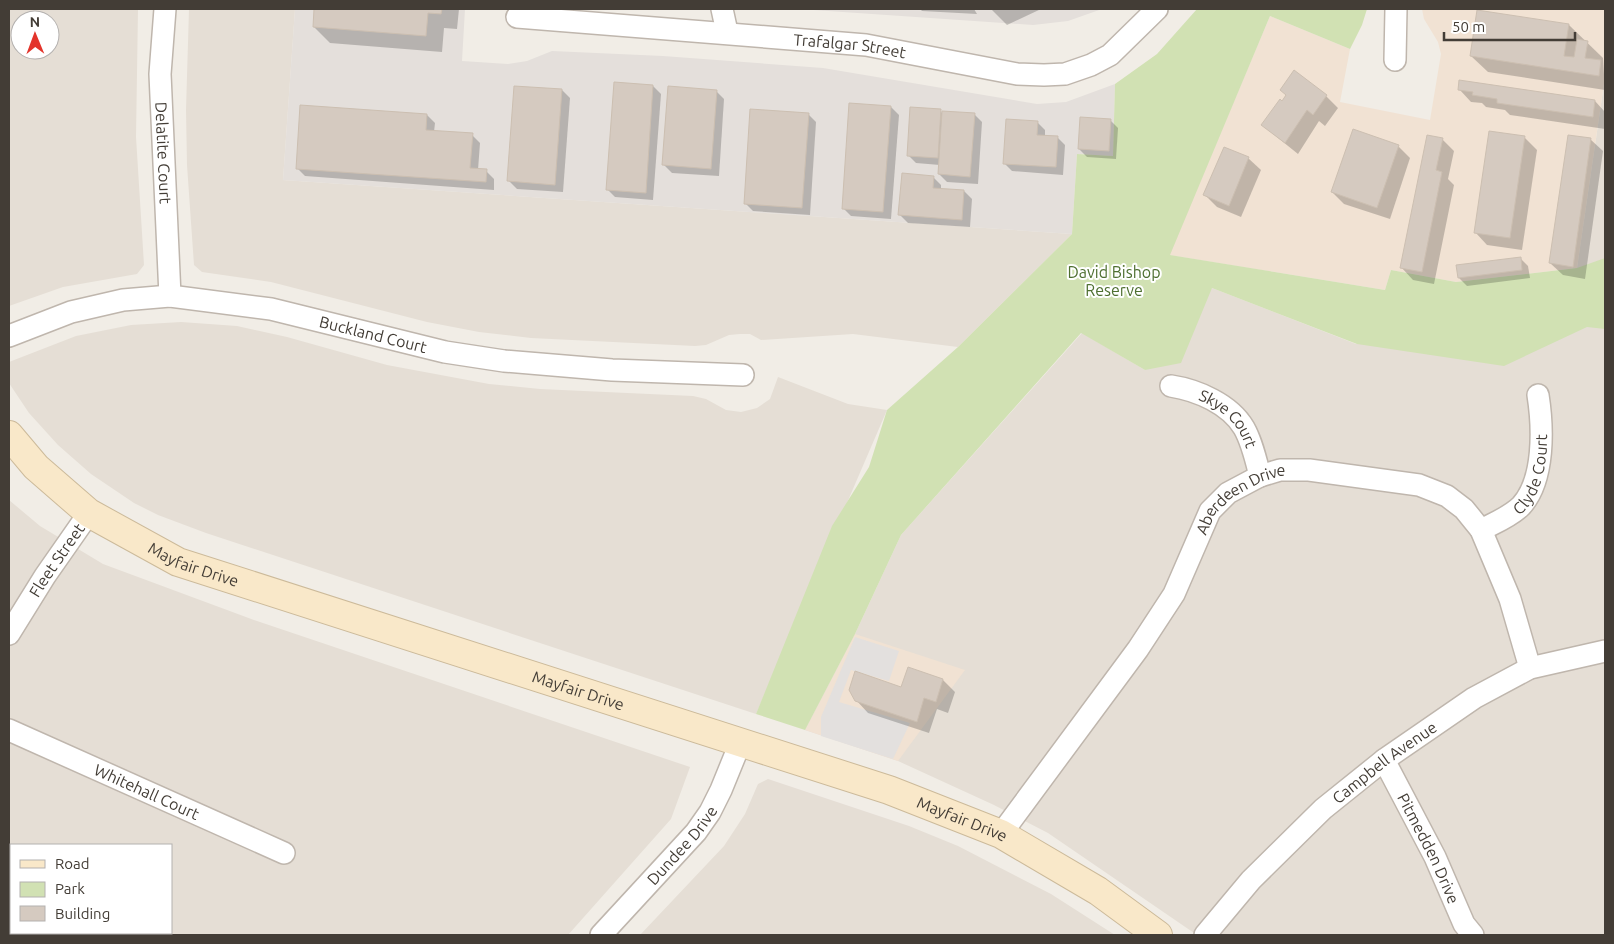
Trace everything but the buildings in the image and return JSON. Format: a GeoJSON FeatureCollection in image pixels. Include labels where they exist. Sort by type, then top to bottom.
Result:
{"type":"FeatureCollection","features":[{"type":"Feature","properties":{"kind":"street","name":"Delatite Court"},"geometry":{"type":"LineString","coordinates":[[165,9],[160,74],[170,296]]}},
{"type":"Feature","properties":{"kind":"street"},"geometry":{"type":"LineString","coordinates":[[722,9],[727,32]]}},
{"type":"Feature","properties":{"kind":"street","name":"Trafalgar Street"},"geometry":{"type":"LineString","coordinates":[[516,17],[727,32],[866,45],[1016,74],[1044,75],[1065,74],[1091,65],[1110,55],[1157,9]]}},
{"type":"Feature","properties":{"kind":"street"},"geometry":{"type":"LineString","coordinates":[[1396,9],[1396,60]]}},
{"type":"Feature","properties":{"kind":"street","name":"Buckland Court"},"geometry":{"type":"LineString","coordinates":[[9,336],[71,312],[123,300],[170,296],[271,309],[446,352],[504,361],[612,370],[743,375]]}},
{"type":"Feature","properties":{"kind":"street","name":"Skye Court"},"geometry":{"type":"LineString","coordinates":[[1171,386],[1188,389],[1208,397],[1229,412],[1243,427],[1260,476]]}},
{"type":"Feature","properties":{"kind":"street","name":"Clyde Court"},"geometry":{"type":"LineString","coordinates":[[1481,530],[1520,507],[1529,495],[1536,479],[1542,432],[1538,395]]}},
{"type":"Feature","properties":{"kind":"street","name":"Mayfair Drive"},"geometry":{"type":"LineString","coordinates":[[9,434],[36,467],[89,513],[178,562],[741,741],[888,790],[1001,834],[1098,891],[1158,935]]}},
{"type":"Feature","properties":{"kind":"street","name":"Aberdeen Drive"},"geometry":{"type":"LineString","coordinates":[[1001,834],[1153,626],[1174,594],[1210,511],[1228,493],[1260,476],[1280,470],[1309,470],[1420,485],[1447,496],[1464,509],[1481,530],[1510,599],[1530,668]]}},
{"type":"Feature","properties":{"kind":"street","name":"Fleet Street"},"geometry":{"type":"LineString","coordinates":[[9,634],[45,576],[89,513]]}},
{"type":"Feature","properties":{"kind":"street","name":"Campbell Avenue"},"geometry":{"type":"LineString","coordinates":[[1205,935],[1251,880],[1323,809],[1384,760],[1474,698],[1530,668],[1605,651]]}},
{"type":"Feature","properties":{"kind":"street","name":"Whitehall Court"},"geometry":{"type":"LineString","coordinates":[[9,730],[284,853]]}},
{"type":"Feature","properties":{"kind":"street","name":"Dundee Drive"},"geometry":{"type":"LineString","coordinates":[[600,935],[696,832],[717,797],[741,741]]}},
{"type":"Feature","properties":{"kind":"street","name":"Pitmedden Drive"},"geometry":{"type":"LineString","coordinates":[[1384,760],[1435,857],[1464,924],[1473,935]]}},
{"type":"Feature","properties":{"kind":"shaded area"},"geometry":{"type":"Polygon","coordinates":[[[9,9],[138,9],[136,137],[144,265],[137,274],[63,287],[9,306],[9,9]]]}},
{"type":"Feature","properties":{"kind":"shaded area"},"geometry":{"type":"Polygon","coordinates":[[[189,9],[295,9],[283,180],[1072,234],[958,347],[853,334],[761,340],[750,334],[740,334],[729,335],[706,345],[695,346],[531,338],[479,332],[427,322],[271,282],[202,272],[194,265],[187,165],[186,110],[189,9]]]}},
{"type":"Feature","properties":{"kind":"shaded area"},"geometry":{"type":"Polygon","coordinates":[[[295,9],[465,9],[462,61],[508,64],[527,61],[552,51],[663,56],[823,68],[1037,104],[1066,102],[1115,84],[1113,156],[1077,154],[1072,234],[283,180],[295,9]]]}},
{"type":"Feature","properties":{"kind":"shaded area"},"geometry":{"type":"Polygon","coordinates":[[[799,9],[1102,9],[1068,21],[1033,25],[799,9]]]}},
{"type":"Feature","properties":{"kind":"shaded area"},"geometry":{"type":"Polygon","coordinates":[[[1422,9],[1605,9],[1605,77],[1577,268],[1456,282],[1391,270],[1385,290],[1169,255],[1270,16],[1350,49],[1340,102],[1430,120],[1441,54],[1438,42],[1424,19],[1422,9]]]}},
{"type":"Feature","properties":{"kind":"shaded area"},"geometry":{"type":"Polygon","coordinates":[[[1605,77],[1605,935],[1197,935],[1048,833],[994,805],[898,761],[805,730],[855,634],[901,535],[1082,333],[1145,370],[1212,288],[1356,344],[1577,268],[1605,77]]]}},
{"type":"Feature","properties":{"kind":"shaded area"},"geometry":{"type":"Polygon","coordinates":[[[181,322],[237,326],[287,337],[387,365],[489,384],[540,389],[693,396],[706,399],[726,410],[741,412],[757,408],[770,399],[778,377],[848,404],[887,410],[756,714],[206,533],[158,515],[134,503],[91,474],[58,445],[29,413],[9,383],[9,362],[76,336],[131,325],[181,322]]]}},
{"type":"Feature","properties":{"kind":"shaded area"},"geometry":{"type":"Polygon","coordinates":[[[9,500],[40,526],[103,564],[257,621],[690,767],[671,819],[568,935],[9,935],[9,500]]]}},
{"type":"Feature","properties":{"kind":"shaded area"},"geometry":{"type":"Polygon","coordinates":[[[855,634],[965,670],[898,761],[805,730],[855,634]]]}},
{"type":"Feature","properties":{"kind":"shaded area"},"geometry":{"type":"Polygon","coordinates":[[[855,637],[899,651],[889,681],[851,670],[839,702],[910,723],[893,759],[821,736],[821,717],[855,637]]]}},
{"type":"Feature","properties":{"kind":"shaded area"},"geometry":{"type":"Polygon","coordinates":[[[768,779],[909,826],[958,846],[1051,894],[1115,935],[640,935],[724,846],[745,814],[758,784],[768,779]]]}},
{"type":"Feature","properties":{"kind":"green space","name":"David Bishop Reserve"},"geometry":{"type":"Polygon","coordinates":[[[1197,9],[1367,9],[1362,25],[1350,49],[1270,16],[1170,255],[1385,290],[1391,270],[1456,282],[1577,268],[1605,258],[1605,329],[1587,327],[1504,366],[1357,344],[1212,288],[1181,363],[1145,370],[1081,333],[901,535],[855,634],[805,730],[756,714],[832,526],[869,467],[887,410],[958,347],[1072,234],[1077,154],[1113,156],[1115,84],[1157,54],[1197,9]]]}}]}
